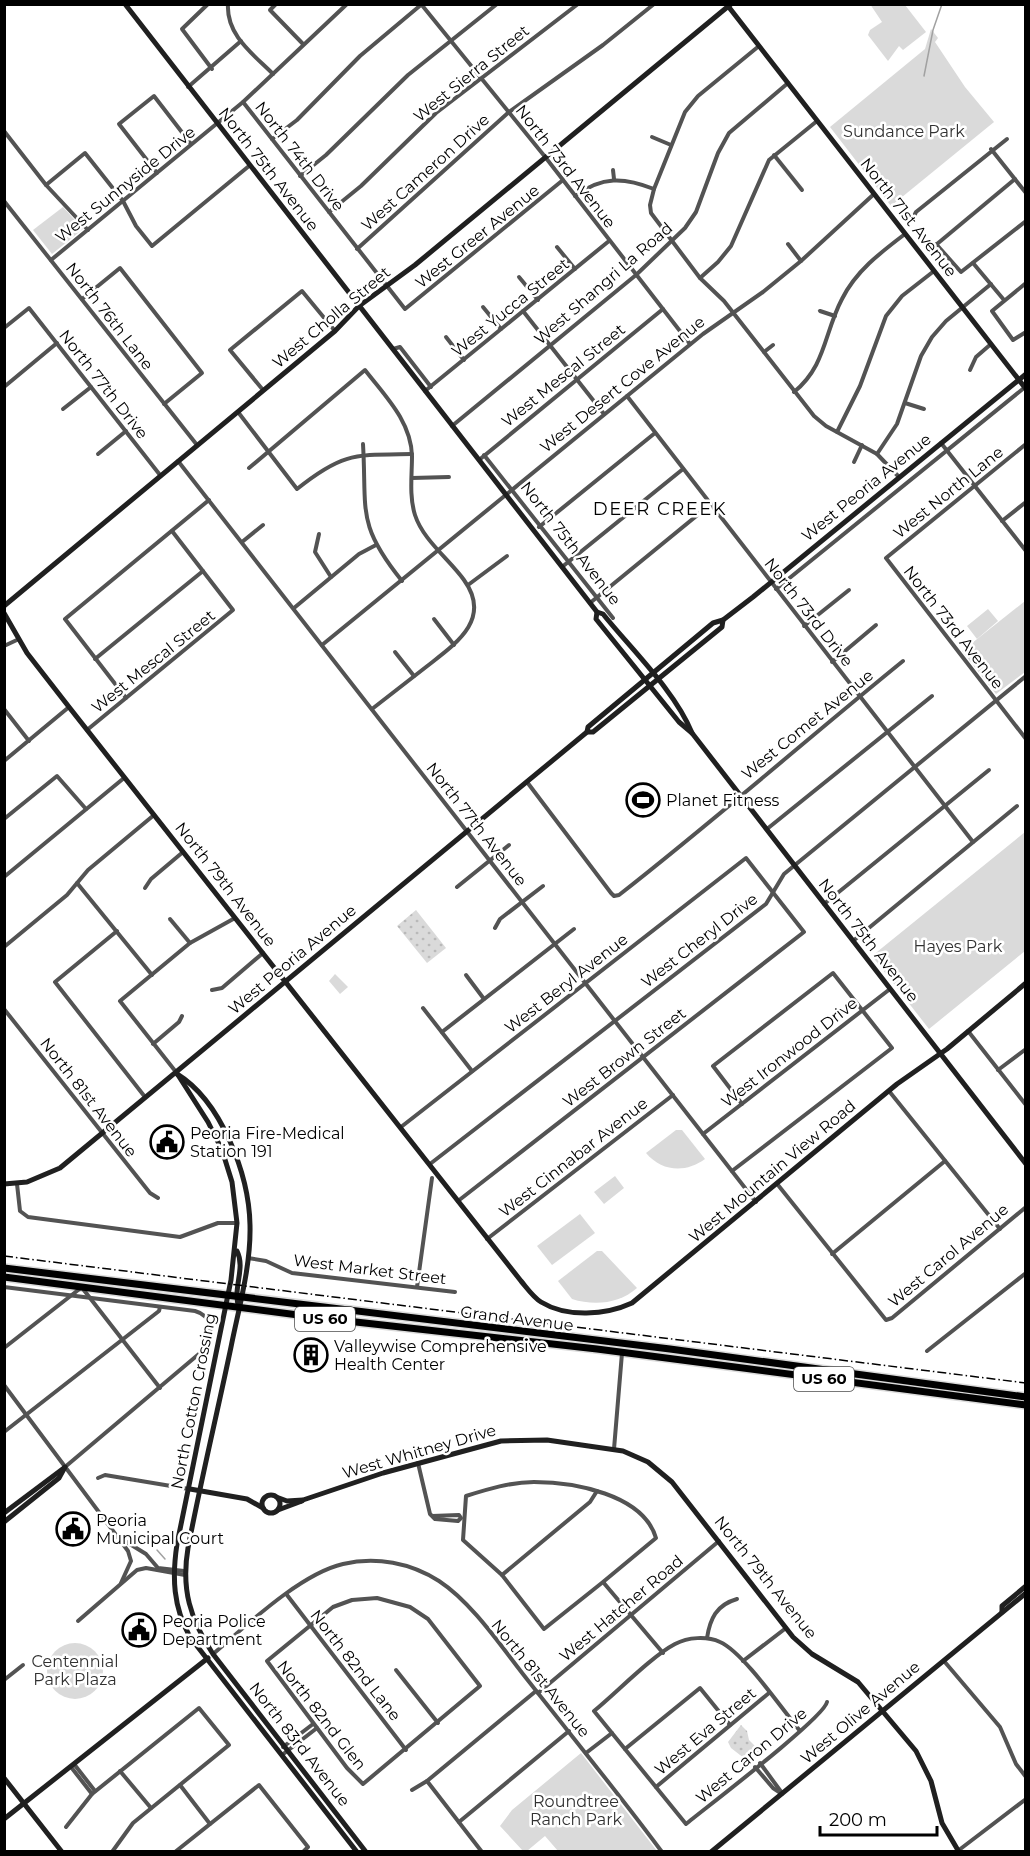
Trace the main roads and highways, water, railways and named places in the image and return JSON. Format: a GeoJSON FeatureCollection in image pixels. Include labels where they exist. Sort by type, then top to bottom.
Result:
{"type":"FeatureCollection","features":[{"type":"Feature","properties":{"kind":"highway","name":"Grand Avenue"},"geometry":{"type":"LineString","coordinates":[[4,1268],[1026,1397]]}},
{"type":"Feature","properties":{"kind":"highway","name":"Grand Avenue"},"geometry":{"type":"LineString","coordinates":[[4,1277],[239,1308],[622,1353],[1026,1406]]}},
{"type":"Feature","properties":{"kind":"highway"},"geometry":{"type":"LineString","coordinates":[[886,1387],[888,1379]]}},
{"type":"Feature","properties":{"kind":"main road","name":"North 75th Avenue"},"geometry":{"type":"LineString","coordinates":[[124,4],[597,612],[598,621],[679,722],[692,733],[1026,1164]]}},
{"type":"Feature","properties":{"kind":"main road","name":"North 71st Avenue"},"geometry":{"type":"LineString","coordinates":[[729,5],[1025,389]]}},
{"type":"Feature","properties":{"kind":"main road","name":"West Cholla Street"},"geometry":{"type":"LineString","coordinates":[[4,606],[335,331],[359,306],[546,158],[729,5]]}},
{"type":"Feature","properties":{"kind":"main road","name":"West Peoria Avenue"},"geometry":{"type":"LineString","coordinates":[[4,1184],[17,1184],[55,1171],[177,1074],[587,732],[588,727],[651,673],[713,623],[723,621],[1026,374]]}},
{"type":"Feature","properties":{"kind":"main road","name":"North 75th Avenue"},"geometry":{"type":"LineString","coordinates":[[597,612],[603,614],[657,680],[686,717],[692,733]]}},
{"type":"Feature","properties":{"kind":"main road","name":"North 79th Avenue"},"geometry":{"type":"LineString","coordinates":[[4,613],[19,639],[69,707],[521,1281]]}},
{"type":"Feature","properties":{"kind":"main road"},"geometry":{"type":"LineString","coordinates":[[598,621],[610,628],[613,627]]}},
{"type":"Feature","properties":{"kind":"main road","name":"West Peoria Avenue"},"geometry":{"type":"LineString","coordinates":[[587,732],[593,732],[708,639],[722,627],[723,621]]}},
{"type":"Feature","properties":{"kind":"main road"},"geometry":{"type":"LineString","coordinates":[[702,632],[708,639]]}},
{"type":"Feature","properties":{"kind":"main road","name":"West Mountain View Road"},"geometry":{"type":"LineString","coordinates":[[521,1281],[537,1300],[551,1306],[593,1313],[620,1309],[642,1297],[889,1090],[940,1054],[1026,983]]}},
{"type":"Feature","properties":{"kind":"main road","name":"North Cotton Crossing"},"geometry":{"type":"LineString","coordinates":[[177,1074],[188,1081],[221,1124],[232,1147],[243,1180],[250,1217],[248,1258],[235,1296],[225,1306],[174,1572],[175,1596],[183,1622],[207,1658]]}},
{"type":"Feature","properties":{"kind":"main road","name":"North Cotton Crossing"},"geometry":{"type":"LineString","coordinates":[[177,1074],[219,1143],[232,1182],[237,1223],[235,1296],[239,1308],[184,1573],[190,1612],[213,1654]]}},
{"type":"Feature","properties":{"kind":"main road"},"geometry":{"type":"LineString","coordinates":[[232,1182],[243,1180]]}},
{"type":"Feature","properties":{"kind":"main road","name":"West Whitney Drive"},"geometry":{"type":"LineString","coordinates":[[247,1499],[270,1513],[418,1463],[483,1445],[519,1439],[547,1440],[614,1449],[648,1462]]}},
{"type":"Feature","properties":{"kind":"main road","name":"North 79th Avenue"},"geometry":{"type":"LineString","coordinates":[[648,1462],[672,1482],[786,1628],[812,1654],[858,1682],[882,1711],[926,1767],[942,1824],[959,1851]]}},
{"type":"Feature","properties":{"kind":"main road"},"geometry":{"type":"LineString","coordinates":[[4,1522],[30,1502],[59,1478],[66,1467],[7,1511],[13,1515]]}},
{"type":"Feature","properties":{"kind":"main road","name":"West Whitney Drive"},"geometry":{"type":"LineString","coordinates":[[189,1489],[247,1499],[271,1495],[290,1502],[303,1500]]}},
{"type":"Feature","properties":{"kind":"main road"},"geometry":{"type":"LineString","coordinates":[[26,1496],[30,1502]]}},
{"type":"Feature","properties":{"kind":"main road"},"geometry":{"type":"LineString","coordinates":[[263,1508],[265,1497]]}},
{"type":"Feature","properties":{"kind":"main road"},"geometry":{"type":"LineString","coordinates":[[278,1510],[281,1503],[279,1498]]}},
{"type":"Feature","properties":{"kind":"main road"},"geometry":{"type":"LineString","coordinates":[[1016,1597],[1026,1586]]}},
{"type":"Feature","properties":{"kind":"main road"},"geometry":{"type":"LineString","coordinates":[[1016,1597],[1026,1593]]}},
{"type":"Feature","properties":{"kind":"main road","name":"West Olive Avenue"},"geometry":{"type":"LineString","coordinates":[[711,1851],[1002,1612],[1002,1606],[1016,1597]]}},
{"type":"Feature","properties":{"kind":"main road"},"geometry":{"type":"LineString","coordinates":[[183,1622],[190,1612]]}},
{"type":"Feature","properties":{"kind":"main road"},"geometry":{"type":"LineString","coordinates":[[4,1819],[213,1654]]}},
{"type":"Feature","properties":{"kind":"main road","name":"North 83rd Avenue"},"geometry":{"type":"LineString","coordinates":[[213,1654],[366,1851]]}},
{"type":"Feature","properties":{"kind":"main road","name":"North 83rd Avenue"},"geometry":{"type":"LineString","coordinates":[[207,1658],[357,1851]]}},
{"type":"Feature","properties":{"kind":"main road"},"geometry":{"type":"LineString","coordinates":[[4,1778],[62,1851]]}},
{"type":"Feature","properties":{"kind":"waterway"},"geometry":{"type":"LineString","coordinates":[[924,76],[933,30],[942,4]]}},
{"type":"Feature","properties":{"kind":"waterway"},"geometry":{"type":"LineString","coordinates":[[157,1550],[165,1559]]}},
{"type":"Feature","properties":{"kind":"railway"},"geometry":{"type":"LineString","coordinates":[[4,1256],[1026,1383]]}},
{"type":"Feature","properties":{"kind":"place","name":"Planet Fitness"},"geometry":{"type":"Point","coordinates":[643,800]}},
{"type":"Feature","properties":{"kind":"place","name":"Peoria Fire-Medical Station 191"},"geometry":{"type":"Point","coordinates":[167,1142]}},
{"type":"Feature","properties":{"kind":"place","name":"Valleywise Comprehensive Health Center"},"geometry":{"type":"Point","coordinates":[311,1355]}},
{"type":"Feature","properties":{"kind":"place","name":"Peoria Municipal Court"},"geometry":{"type":"Point","coordinates":[73,1529]}},
{"type":"Feature","properties":{"kind":"place","name":"Peoria Police Department"},"geometry":{"type":"Point","coordinates":[139,1630]}},
{"type":"Feature","properties":{"kind":"district","name":"DEER CREEK"},"geometry":{"type":"Point","coordinates":[660,509]}},
{"type":"Feature","properties":{"kind":"park label","name":"Sundance Park"},"geometry":{"type":"Point","coordinates":[904,131]}},
{"type":"Feature","properties":{"kind":"park label","name":"Hayes Park"},"geometry":{"type":"Point","coordinates":[958,946]}},
{"type":"Feature","properties":{"kind":"park label","name":"Centennial Park Plaza"},"geometry":{"type":"Point","coordinates":[75,1670]}},
{"type":"Feature","properties":{"kind":"park label","name":"Roundtree Ranch Park"},"geometry":{"type":"Point","coordinates":[576,1810]}}]}
